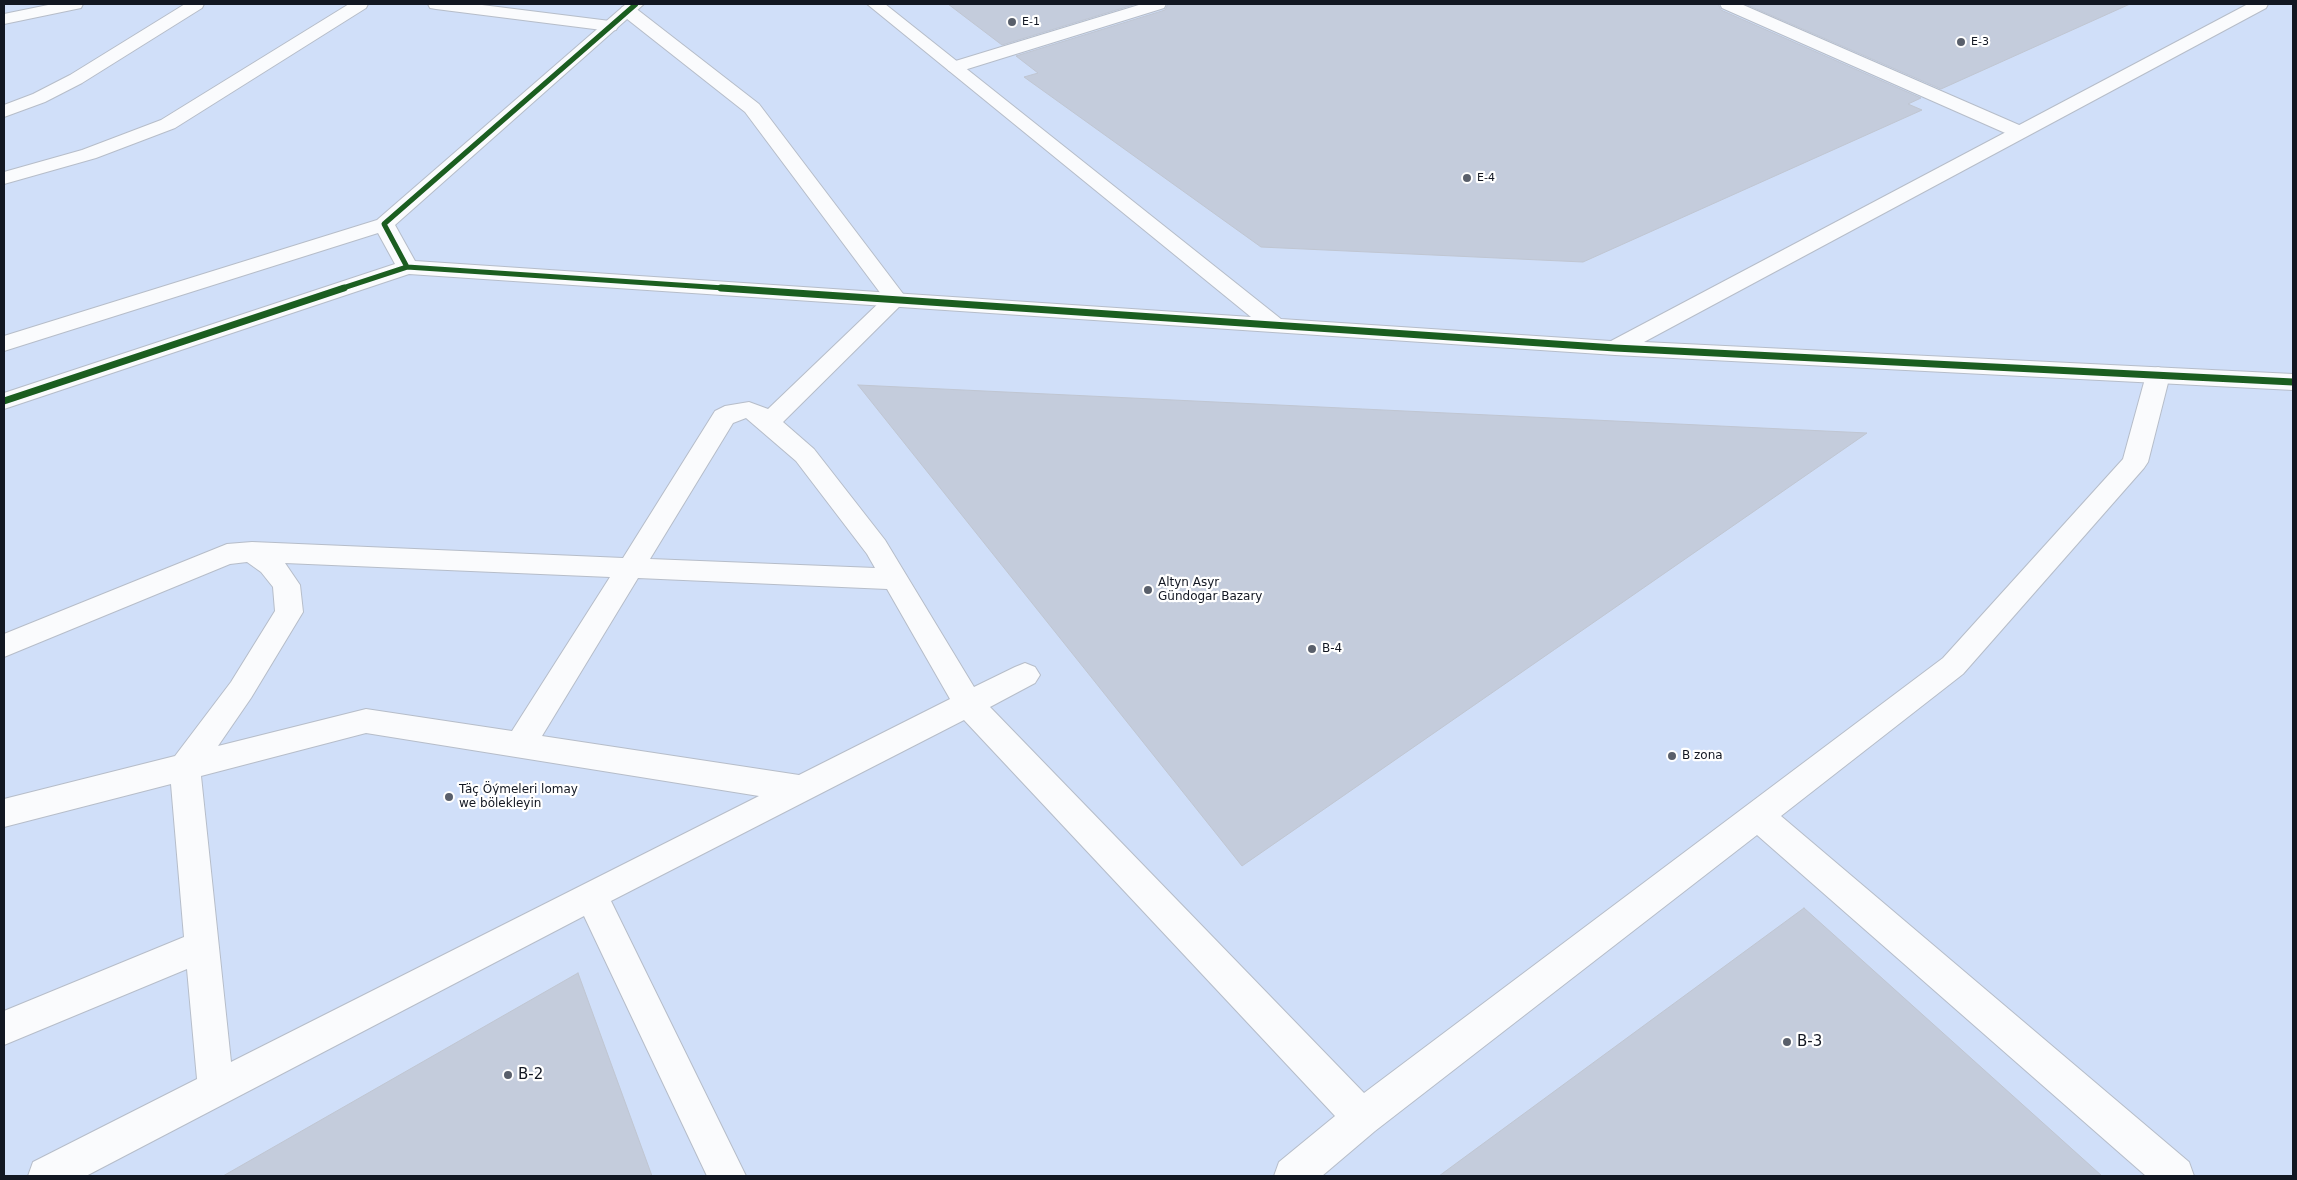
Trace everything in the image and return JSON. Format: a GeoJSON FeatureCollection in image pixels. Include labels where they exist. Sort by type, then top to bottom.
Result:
{"type":"FeatureCollection","features":[{"type":"Feature","properties":{"kind":"street"},"geometry":{"type":"LineString","coordinates":[[4,20],[75,4]]}},
{"type":"Feature","properties":{"kind":"street"},"geometry":{"type":"LineString","coordinates":[[4,111],[40,98],[76,79],[196,4]]}},
{"type":"Feature","properties":{"kind":"street"},"geometry":{"type":"LineString","coordinates":[[4,178],[88,154],[168,124],[360,4]]}},
{"type":"Feature","properties":{"kind":"street"},"geometry":{"type":"LineString","coordinates":[[436,4],[610,26]]}},
{"type":"Feature","properties":{"kind":"street"},"geometry":{"type":"LineString","coordinates":[[876,4],[1276,325]]}},
{"type":"Feature","properties":{"kind":"street"},"geometry":{"type":"LineString","coordinates":[[955,67],[1158,4]]}},
{"type":"Feature","properties":{"kind":"street"},"geometry":{"type":"LineString","coordinates":[[1728,4],[2018,132]]}},
{"type":"Feature","properties":{"kind":"street"},"geometry":{"type":"LineString","coordinates":[[1615,348],[2260,4]]}},
{"type":"Feature","properties":{"kind":"street"},"geometry":{"type":"LineString","coordinates":[[4,344],[384,224],[632,7],[752,108],[896,300]]}},
{"type":"Feature","properties":{"kind":"street"},"geometry":{"type":"LineString","coordinates":[[384,224],[407,267]]}},
{"type":"Feature","properties":{"kind":"street"},"geometry":{"type":"LineString","coordinates":[[4,401],[407,267],[1615,348],[2293,382]]}},
{"type":"Feature","properties":{"kind":"street"},"geometry":{"type":"LineString","coordinates":[[769,422],[896,300]]}},
{"type":"Feature","properties":{"kind":"street"},"geometry":{"type":"LineString","coordinates":[[1293,1176],[1362,1118],[1953,666],[2135,462],[2158,375]]}},
{"type":"Feature","properties":{"kind":"street"},"geometry":{"type":"LineString","coordinates":[[520,745],[724,417],[734,412],[749,410],[769,422],[805,454],[876,547],[968,704],[1362,1118]]}},
{"type":"Feature","properties":{"kind":"street"},"geometry":{"type":"LineString","coordinates":[[4,646],[227,554],[252,552],[894,579]]}},
{"type":"Feature","properties":{"kind":"street"},"geometry":{"type":"LineString","coordinates":[[216,1090],[185,767],[241,690],[289,612],[286,585],[270,565],[252,552]]}},
{"type":"Feature","properties":{"kind":"street"},"geometry":{"type":"LineString","coordinates":[[47,1176],[591,895],[1025,675]]}},
{"type":"Feature","properties":{"kind":"street"},"geometry":{"type":"LineString","coordinates":[[4,813],[366,721],[802,789]]}},
{"type":"Feature","properties":{"kind":"street"},"geometry":{"type":"LineString","coordinates":[[1757,816],[2175,1176]]}},
{"type":"Feature","properties":{"kind":"street"},"geometry":{"type":"LineString","coordinates":[[591,895],[727,1176]]}},
{"type":"Feature","properties":{"kind":"street"},"geometry":{"type":"LineString","coordinates":[[4,1028],[202,946]]}},
{"type":"Feature","properties":{"kind":"shaded area","name":"Altyn Asyr Gündogar Bazary"},"geometry":{"type":"Polygon","coordinates":[[[4,4],[2293,4],[2293,1176],[4,1176],[4,4]]]}},
{"type":"Feature","properties":{"kind":"building","name":"E-1"},"geometry":{"type":"Polygon","coordinates":[[[948,4],[1136,4],[1002,45],[948,4]]]}},
{"type":"Feature","properties":{"kind":"building","name":"E-4"},"geometry":{"type":"Polygon","coordinates":[[[1168,4],[1718,4],[1721,10],[1921,98],[1908,104],[1922,110],[1583,262],[1261,247],[1024,77],[1038,73],[1016,56],[1165,10],[1168,4]]]}},
{"type":"Feature","properties":{"kind":"building","name":"E-3"},"geometry":{"type":"Polygon","coordinates":[[[1745,4],[2130,4],[1941,89],[1745,4]]]}},
{"type":"Feature","properties":{"kind":"building","name":"B-4"},"geometry":{"type":"Polygon","coordinates":[[[858,385],[1867,433],[1242,866],[858,385]]]}},
{"type":"Feature","properties":{"kind":"building","name":"B-3"},"geometry":{"type":"Polygon","coordinates":[[[1804,908],[2102,1176],[1439,1176],[1804,908]]]}},
{"type":"Feature","properties":{"kind":"building","name":"B-2"},"geometry":{"type":"Polygon","coordinates":[[[578,973],[652,1176],[223,1176],[578,973]]]}},
{"type":"Feature","properties":{"kind":"cycle path"},"geometry":{"type":"LineString","coordinates":[[636,4],[384,224],[407,267],[1615,348],[2293,382]]}},
{"type":"Feature","properties":{"kind":"cycle path"},"geometry":{"type":"LineString","coordinates":[[4,401],[407,267]]}},
{"type":"Feature","properties":{"kind":"place","name":"E-1"},"geometry":{"type":"Point","coordinates":[1012,22]}},
{"type":"Feature","properties":{"kind":"place","name":"E-3"},"geometry":{"type":"Point","coordinates":[1961,42]}},
{"type":"Feature","properties":{"kind":"place","name":"E-4"},"geometry":{"type":"Point","coordinates":[1467,178]}},
{"type":"Feature","properties":{"kind":"place","name":"Altyn Asyr Gündogar Bazary"},"geometry":{"type":"Point","coordinates":[1148,590]}},
{"type":"Feature","properties":{"kind":"place","name":"B-4"},"geometry":{"type":"Point","coordinates":[1312,649]}},
{"type":"Feature","properties":{"kind":"place","name":"B zona"},"geometry":{"type":"Point","coordinates":[1672,756]}},
{"type":"Feature","properties":{"kind":"place","name":"Täç Öýmeleri lomay we bölekleyin"},"geometry":{"type":"Point","coordinates":[449,797]}},
{"type":"Feature","properties":{"kind":"place","name":"B-3"},"geometry":{"type":"Point","coordinates":[1787,1042]}},
{"type":"Feature","properties":{"kind":"place","name":"B-2"},"geometry":{"type":"Point","coordinates":[508,1075]}}]}
